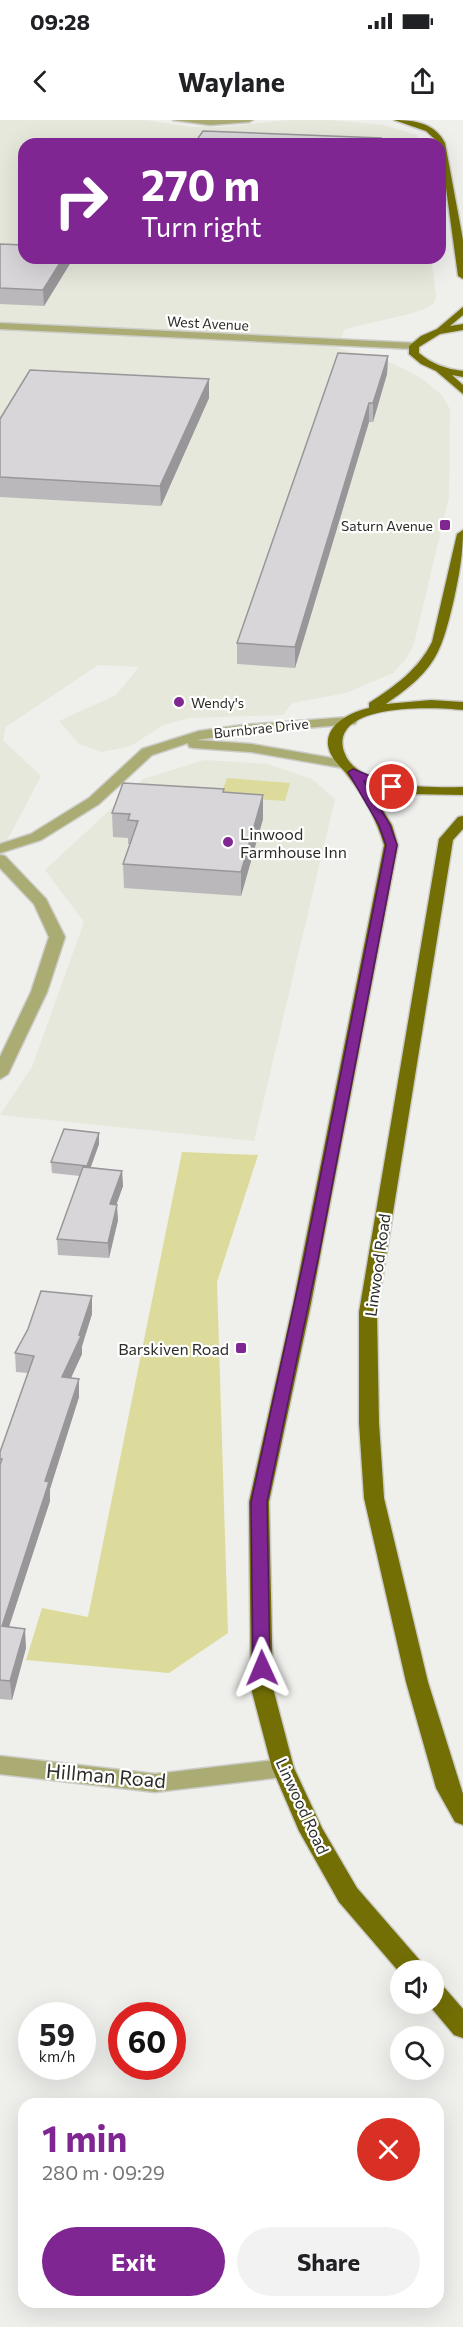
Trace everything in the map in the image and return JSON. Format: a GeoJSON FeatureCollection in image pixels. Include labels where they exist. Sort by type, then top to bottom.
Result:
{"type":"FeatureCollection","features":[{"type":"Feature","properties":{"kind":"main road"},"geometry":{"type":"LineString","coordinates":[[398,120],[431,131],[439,138]]}},
{"type":"Feature","properties":{"kind":"main road"},"geometry":{"type":"LineString","coordinates":[[446,173],[454,206],[463,276]]}},
{"type":"Feature","properties":{"kind":"main road"},"geometry":{"type":"LineString","coordinates":[[463,310],[414,346],[414,354],[422,362],[463,374]]}},
{"type":"Feature","properties":{"kind":"main road"},"geometry":{"type":"LineString","coordinates":[[437,331],[463,327]]}},
{"type":"Feature","properties":{"kind":"main road"},"geometry":{"type":"LineString","coordinates":[[437,368],[463,391]]}},
{"type":"Feature","properties":{"kind":"main road"},"geometry":{"type":"LineString","coordinates":[[353,719],[418,674],[431,658],[438,642],[463,534]]}},
{"type":"Feature","properties":{"kind":"main road"},"geometry":{"type":"LineString","coordinates":[[353,719],[381,708],[412,703],[463,706]]}},
{"type":"Feature","properties":{"kind":"main road","name":"Linwood Road"},"geometry":{"type":"LineString","coordinates":[[353,719],[340,729],[334,743],[338,758],[348,768],[385,825],[391,845],[302,1304],[259,1502],[262,1688],[283,1768],[311,1831],[348,1895],[404,1960]]}},
{"type":"Feature","properties":{"kind":"main road"},"geometry":{"type":"LineString","coordinates":[[348,768],[376,783],[407,790],[438,793],[463,791]]}},
{"type":"Feature","properties":{"kind":"main road","name":"Linwood Road"},"geometry":{"type":"LineString","coordinates":[[463,820],[446,839],[368,1312],[369,1423],[374,1498],[417,1682],[448,1788],[463,1816]]}},
{"type":"Feature","properties":{"kind":"main road"},"geometry":{"type":"LineString","coordinates":[[444,2005],[463,2027]]}},
{"type":"Feature","properties":{"kind":"street"},"geometry":{"type":"LineString","coordinates":[[177,120],[210,123],[249,120]]}},
{"type":"Feature","properties":{"kind":"street","name":"West Avenue"},"geometry":{"type":"LineString","coordinates":[[0,327],[414,346]]}},
{"type":"Feature","properties":{"kind":"street","name":"Burnbrae Drive"},"geometry":{"type":"LineString","coordinates":[[0,849],[36,837],[94,801],[147,752],[174,742],[199,735],[243,729],[353,719]]}},
{"type":"Feature","properties":{"kind":"street","name":"Burnbrae Drive"},"geometry":{"type":"LineString","coordinates":[[174,742],[251,748],[348,768]]}},
{"type":"Feature","properties":{"kind":"street"},"geometry":{"type":"LineString","coordinates":[[0,859],[41,902],[57,937],[39,992],[0,1074]]}},
{"type":"Feature","properties":{"kind":"street","name":"Hillman Road"},"geometry":{"type":"LineString","coordinates":[[0,1765],[155,1783],[283,1768]]}},
{"type":"Feature","properties":{"kind":"shaded area"},"geometry":{"type":"Polygon","coordinates":[[[0,120],[146,120],[192,127],[221,127],[289,120],[330,120],[384,125],[417,135],[419,138],[18,138],[18,264],[432,264],[436,296],[434,303],[413,313],[345,329],[337,348],[385,360],[418,376],[441,394],[450,409],[449,497],[414,644],[406,659],[393,673],[346,693],[292,703],[283,715],[190,718],[163,725],[131,746],[101,752],[79,744],[59,721],[116,695],[139,667],[98,665],[6,727],[3,740],[41,776],[0,854],[0,120]]]}},
{"type":"Feature","properties":{"kind":"shaded area"},"geometry":{"type":"Polygon","coordinates":[[[204,760],[268,764],[312,779],[335,799],[254,1141],[0,1115],[32,1067],[84,922],[45,870],[143,779],[204,760]]]}},
{"type":"Feature","properties":{"kind":"shaded area"},"geometry":{"type":"Polygon","coordinates":[[[227,778],[290,783],[285,801],[220,797],[227,778]]]}},
{"type":"Feature","properties":{"kind":"shaded area"},"geometry":{"type":"Polygon","coordinates":[[[182,1152],[258,1155],[217,1282],[228,1633],[169,1673],[26,1660],[42,1608],[88,1617],[182,1152]]]}},
{"type":"Feature","properties":{"kind":"building"},"geometry":{"type":"Polygon","coordinates":[[[203,131],[381,138],[198,138],[203,131]]]}},
{"type":"Feature","properties":{"kind":"building"},"geometry":{"type":"Polygon","coordinates":[[[0,244],[18,245],[18,264],[59,264],[43,290],[0,288],[0,244]]]}},
{"type":"Feature","properties":{"kind":"building"},"geometry":{"type":"Polygon","coordinates":[[[338,353],[388,356],[373,403],[369,403],[295,647],[237,643],[338,353]]]}},
{"type":"Feature","properties":{"kind":"building"},"geometry":{"type":"Polygon","coordinates":[[[30,370],[209,379],[160,486],[0,477],[0,419],[30,370]]]}},
{"type":"Feature","properties":{"kind":"building"},"geometry":{"type":"Polygon","coordinates":[[[123,783],[224,789],[223,792],[263,795],[241,872],[123,864],[138,821],[128,820],[130,814],[112,813],[123,783]]]}},
{"type":"Feature","properties":{"kind":"building"},"geometry":{"type":"Polygon","coordinates":[[[64,1129],[99,1133],[87,1166],[51,1162],[64,1129]]]}},
{"type":"Feature","properties":{"kind":"building"},"geometry":{"type":"Polygon","coordinates":[[[83,1167],[122,1171],[110,1204],[117,1205],[108,1243],[57,1239],[83,1167]]]}},
{"type":"Feature","properties":{"kind":"building"},"geometry":{"type":"Polygon","coordinates":[[[41,1291],[92,1296],[79,1335],[81,1336],[62,1377],[79,1379],[45,1481],[49,1482],[2,1626],[25,1629],[10,1681],[0,1680],[0,1465],[2,1459],[0,1459],[0,1452],[34,1356],[15,1353],[28,1329],[41,1291]]]}},
{"type":"Feature","properties":{"kind":"place","name":"Saturn Avenue"},"geometry":{"type":"Point","coordinates":[445,525]}},
{"type":"Feature","properties":{"kind":"place","name":"Wendy's"},"geometry":{"type":"Point","coordinates":[179,702]}},
{"type":"Feature","properties":{"kind":"place","name":"Linwood Farmhouse Inn"},"geometry":{"type":"Point","coordinates":[228,842]}},
{"type":"Feature","properties":{"kind":"place","name":"Barskiven Road"},"geometry":{"type":"Point","coordinates":[241,1348]}},
{"type":"Feature","properties":{"kind":"route"},"geometry":{"type":"LineString","coordinates":[[262,1668],[259,1502],[302,1304],[374,946],[391,845],[385,825],[353,772],[376,783],[392,787]]}}]}
